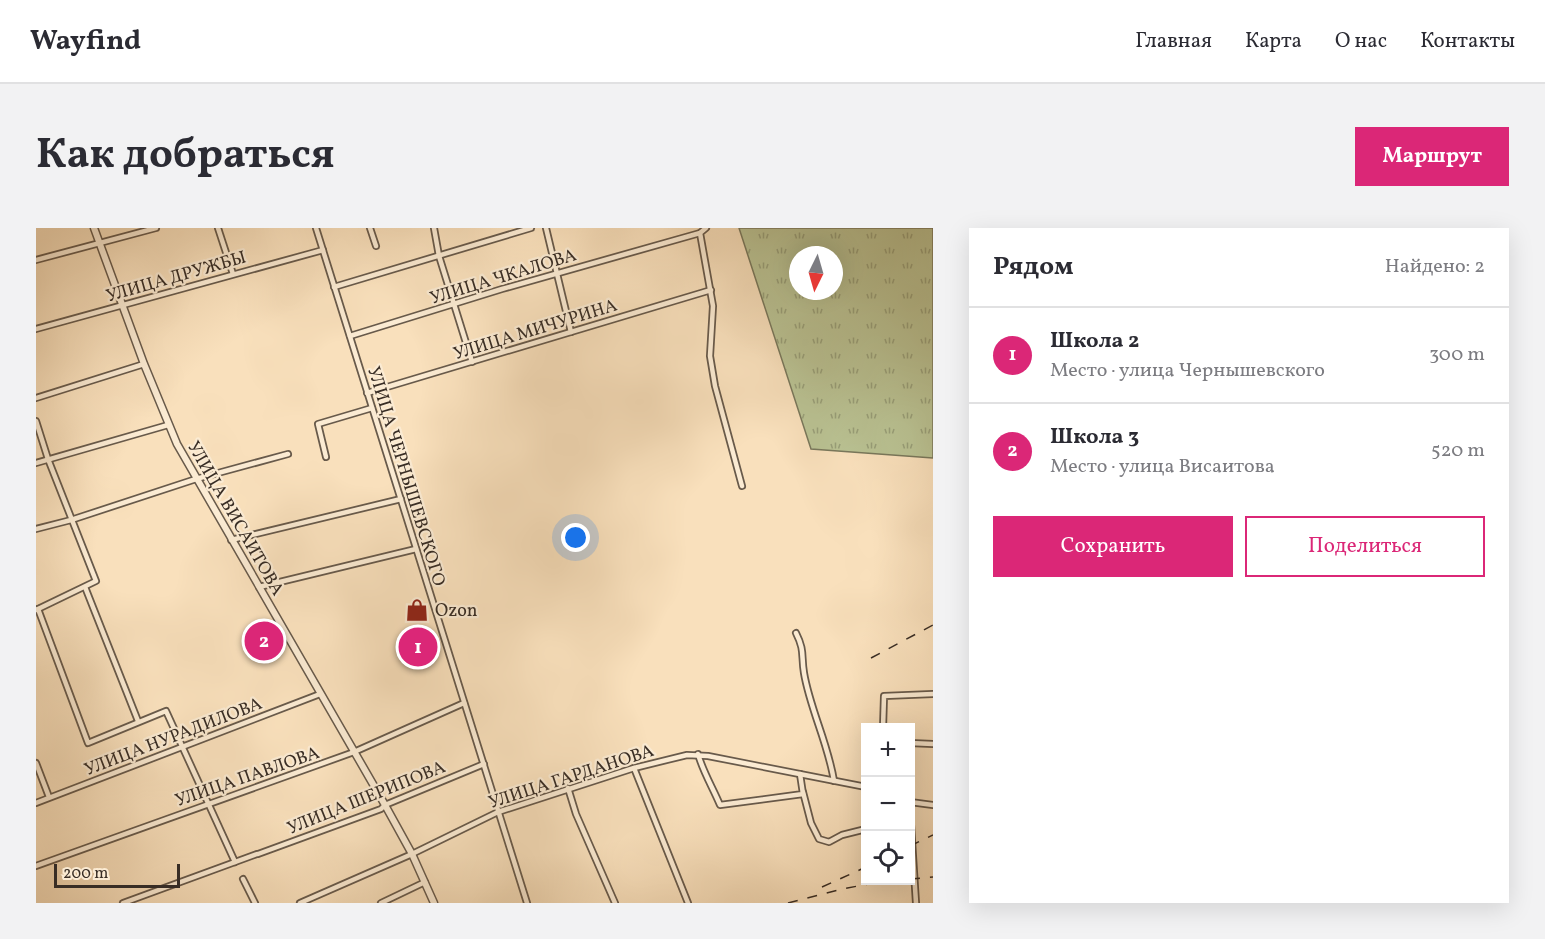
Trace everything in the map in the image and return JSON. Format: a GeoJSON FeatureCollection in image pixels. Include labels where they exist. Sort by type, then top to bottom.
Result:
{"type":"FeatureCollection","features":[{"type":"Feature","properties":{"kind":"street","name":"УЛИЦА ВИСАИТОВА"},"geometry":{"type":"LineString","coordinates":[[94,228],[168,425],[196,479],[385,805],[412,854],[434,903]]}},
{"type":"Feature","properties":{"kind":"street"},"geometry":{"type":"LineString","coordinates":[[36,260],[156,228]]}},
{"type":"Feature","properties":{"kind":"street"},"geometry":{"type":"LineString","coordinates":[[218,228],[233,274]]}},
{"type":"Feature","properties":{"kind":"street","name":"УЛИЦА ЧЕРНЫШЕВСКОГО"},"geometry":{"type":"LineString","coordinates":[[316,228],[527,903]]}},
{"type":"Feature","properties":{"kind":"street"},"geometry":{"type":"LineString","coordinates":[[370,228],[376,246]]}},
{"type":"Feature","properties":{"kind":"street"},"geometry":{"type":"LineString","coordinates":[[434,228],[439,256],[472,362]]}},
{"type":"Feature","properties":{"kind":"street"},"geometry":{"type":"LineString","coordinates":[[334,287],[531,228]]}},
{"type":"Feature","properties":{"kind":"street"},"geometry":{"type":"LineString","coordinates":[[546,228],[571,332]]}},
{"type":"Feature","properties":{"kind":"street"},"geometry":{"type":"LineString","coordinates":[[706,228],[700,233],[713,306],[710,356],[715,386],[742,486]]}},
{"type":"Feature","properties":{"kind":"street","name":"УЛИЦА ЧКАЛОВА"},"geometry":{"type":"LineString","coordinates":[[350,336],[556,273],[700,233]]}},
{"type":"Feature","properties":{"kind":"street","name":"УЛИЦА ДРУЖБЫ"},"geometry":{"type":"LineString","coordinates":[[36,329],[323,250]]}},
{"type":"Feature","properties":{"kind":"street","name":"УЛИЦА МИЧУРИНА"},"geometry":{"type":"LineString","coordinates":[[367,393],[711,290]]}},
{"type":"Feature","properties":{"kind":"street"},"geometry":{"type":"LineString","coordinates":[[36,398],[144,364]]}},
{"type":"Feature","properties":{"kind":"street"},"geometry":{"type":"LineString","coordinates":[[326,457],[318,424],[372,408]]}},
{"type":"Feature","properties":{"kind":"street"},"geometry":{"type":"LineString","coordinates":[[36,421],[48,459],[96,581],[37,609],[88,743],[166,711],[235,862]]}},
{"type":"Feature","properties":{"kind":"street"},"geometry":{"type":"LineString","coordinates":[[36,463],[168,425]]}},
{"type":"Feature","properties":{"kind":"street"},"geometry":{"type":"LineString","coordinates":[[36,529],[71,520],[196,479],[288,454]]}},
{"type":"Feature","properties":{"kind":"street"},"geometry":{"type":"LineString","coordinates":[[231,540],[401,499]]}},
{"type":"Feature","properties":{"kind":"street"},"geometry":{"type":"LineString","coordinates":[[259,587],[416,549]]}},
{"type":"Feature","properties":{"kind":"street"},"geometry":{"type":"LineString","coordinates":[[85,587],[138,721]]}},
{"type":"Feature","properties":{"kind":"street"},"geometry":{"type":"LineString","coordinates":[[796,633],[803,647],[804,672],[831,762],[834,781]]}},
{"type":"Feature","properties":{"kind":"street","name":"УЛИЦА НУРАДИЛОВА"},"geometry":{"type":"LineString","coordinates":[[36,803],[320,694]]}},
{"type":"Feature","properties":{"kind":"street"},"geometry":{"type":"LineString","coordinates":[[883,723],[884,696],[933,694]]}},
{"type":"Feature","properties":{"kind":"street","name":"УЛИЦА ПАВЛОВА"},"geometry":{"type":"LineString","coordinates":[[36,866],[354,752],[464,703]]}},
{"type":"Feature","properties":{"kind":"street"},"geometry":{"type":"LineString","coordinates":[[915,742],[933,744]]}},
{"type":"Feature","properties":{"kind":"street"},"geometry":{"type":"LineString","coordinates":[[698,754],[702,770],[709,779],[720,806],[803,794],[802,791]]}},
{"type":"Feature","properties":{"kind":"street","name":"УЛИЦА ГАРДАНОВА"},"geometry":{"type":"LineString","coordinates":[[300,903],[412,854],[498,812],[634,768],[687,755],[698,754],[861,786]]}},
{"type":"Feature","properties":{"kind":"street"},"geometry":{"type":"LineString","coordinates":[[36,763],[49,797]]}},
{"type":"Feature","properties":{"kind":"street","name":"УЛИЦА ШЕРИПОВА"},"geometry":{"type":"LineString","coordinates":[[123,903],[381,809],[385,805],[484,764]]}},
{"type":"Feature","properties":{"kind":"street"},"geometry":{"type":"LineString","coordinates":[[634,768],[688,903]]}},
{"type":"Feature","properties":{"kind":"street"},"geometry":{"type":"LineString","coordinates":[[800,774],[811,823],[819,840],[829,842],[861,830]]}},
{"type":"Feature","properties":{"kind":"street"},"geometry":{"type":"LineString","coordinates":[[568,788],[576,814],[615,903]]}},
{"type":"Feature","properties":{"kind":"street"},"geometry":{"type":"LineString","coordinates":[[915,803],[933,805]]}},
{"type":"Feature","properties":{"kind":"street"},"geometry":{"type":"LineString","coordinates":[[243,879],[255,903]]}},
{"type":"Feature","properties":{"kind":"street"},"geometry":{"type":"LineString","coordinates":[[381,903],[425,882]]}},
{"type":"Feature","properties":{"kind":"street"},"geometry":{"type":"LineString","coordinates":[[915,885],[916,903]]}},
{"type":"Feature","properties":{"kind":"green space"},"geometry":{"type":"Polygon","coordinates":[[[739,228],[933,228],[933,458],[811,449],[739,228]]]}},
{"type":"Feature","properties":{"kind":"railway"},"geometry":{"type":"LineString","coordinates":[[871,658],[933,625]]}},
{"type":"Feature","properties":{"kind":"railway"},"geometry":{"type":"LineString","coordinates":[[915,844],[933,835]]}},
{"type":"Feature","properties":{"kind":"railway"},"geometry":{"type":"LineString","coordinates":[[822,887],[861,869]]}},
{"type":"Feature","properties":{"kind":"railway"},"geometry":{"type":"LineString","coordinates":[[915,879],[933,877]]}},
{"type":"Feature","properties":{"kind":"railway"},"geometry":{"type":"LineString","coordinates":[[788,903],[863,885]]}},
{"type":"Feature","properties":{"kind":"place","name":"Ozon"},"geometry":{"type":"Point","coordinates":[417,610]}},
{"type":"Feature","properties":{"kind":"place","name":"Школа 3"},"geometry":{"type":"Point","coordinates":[264,641]}},
{"type":"Feature","properties":{"kind":"place","name":"Школа 2"},"geometry":{"type":"Point","coordinates":[418,647]}}]}
